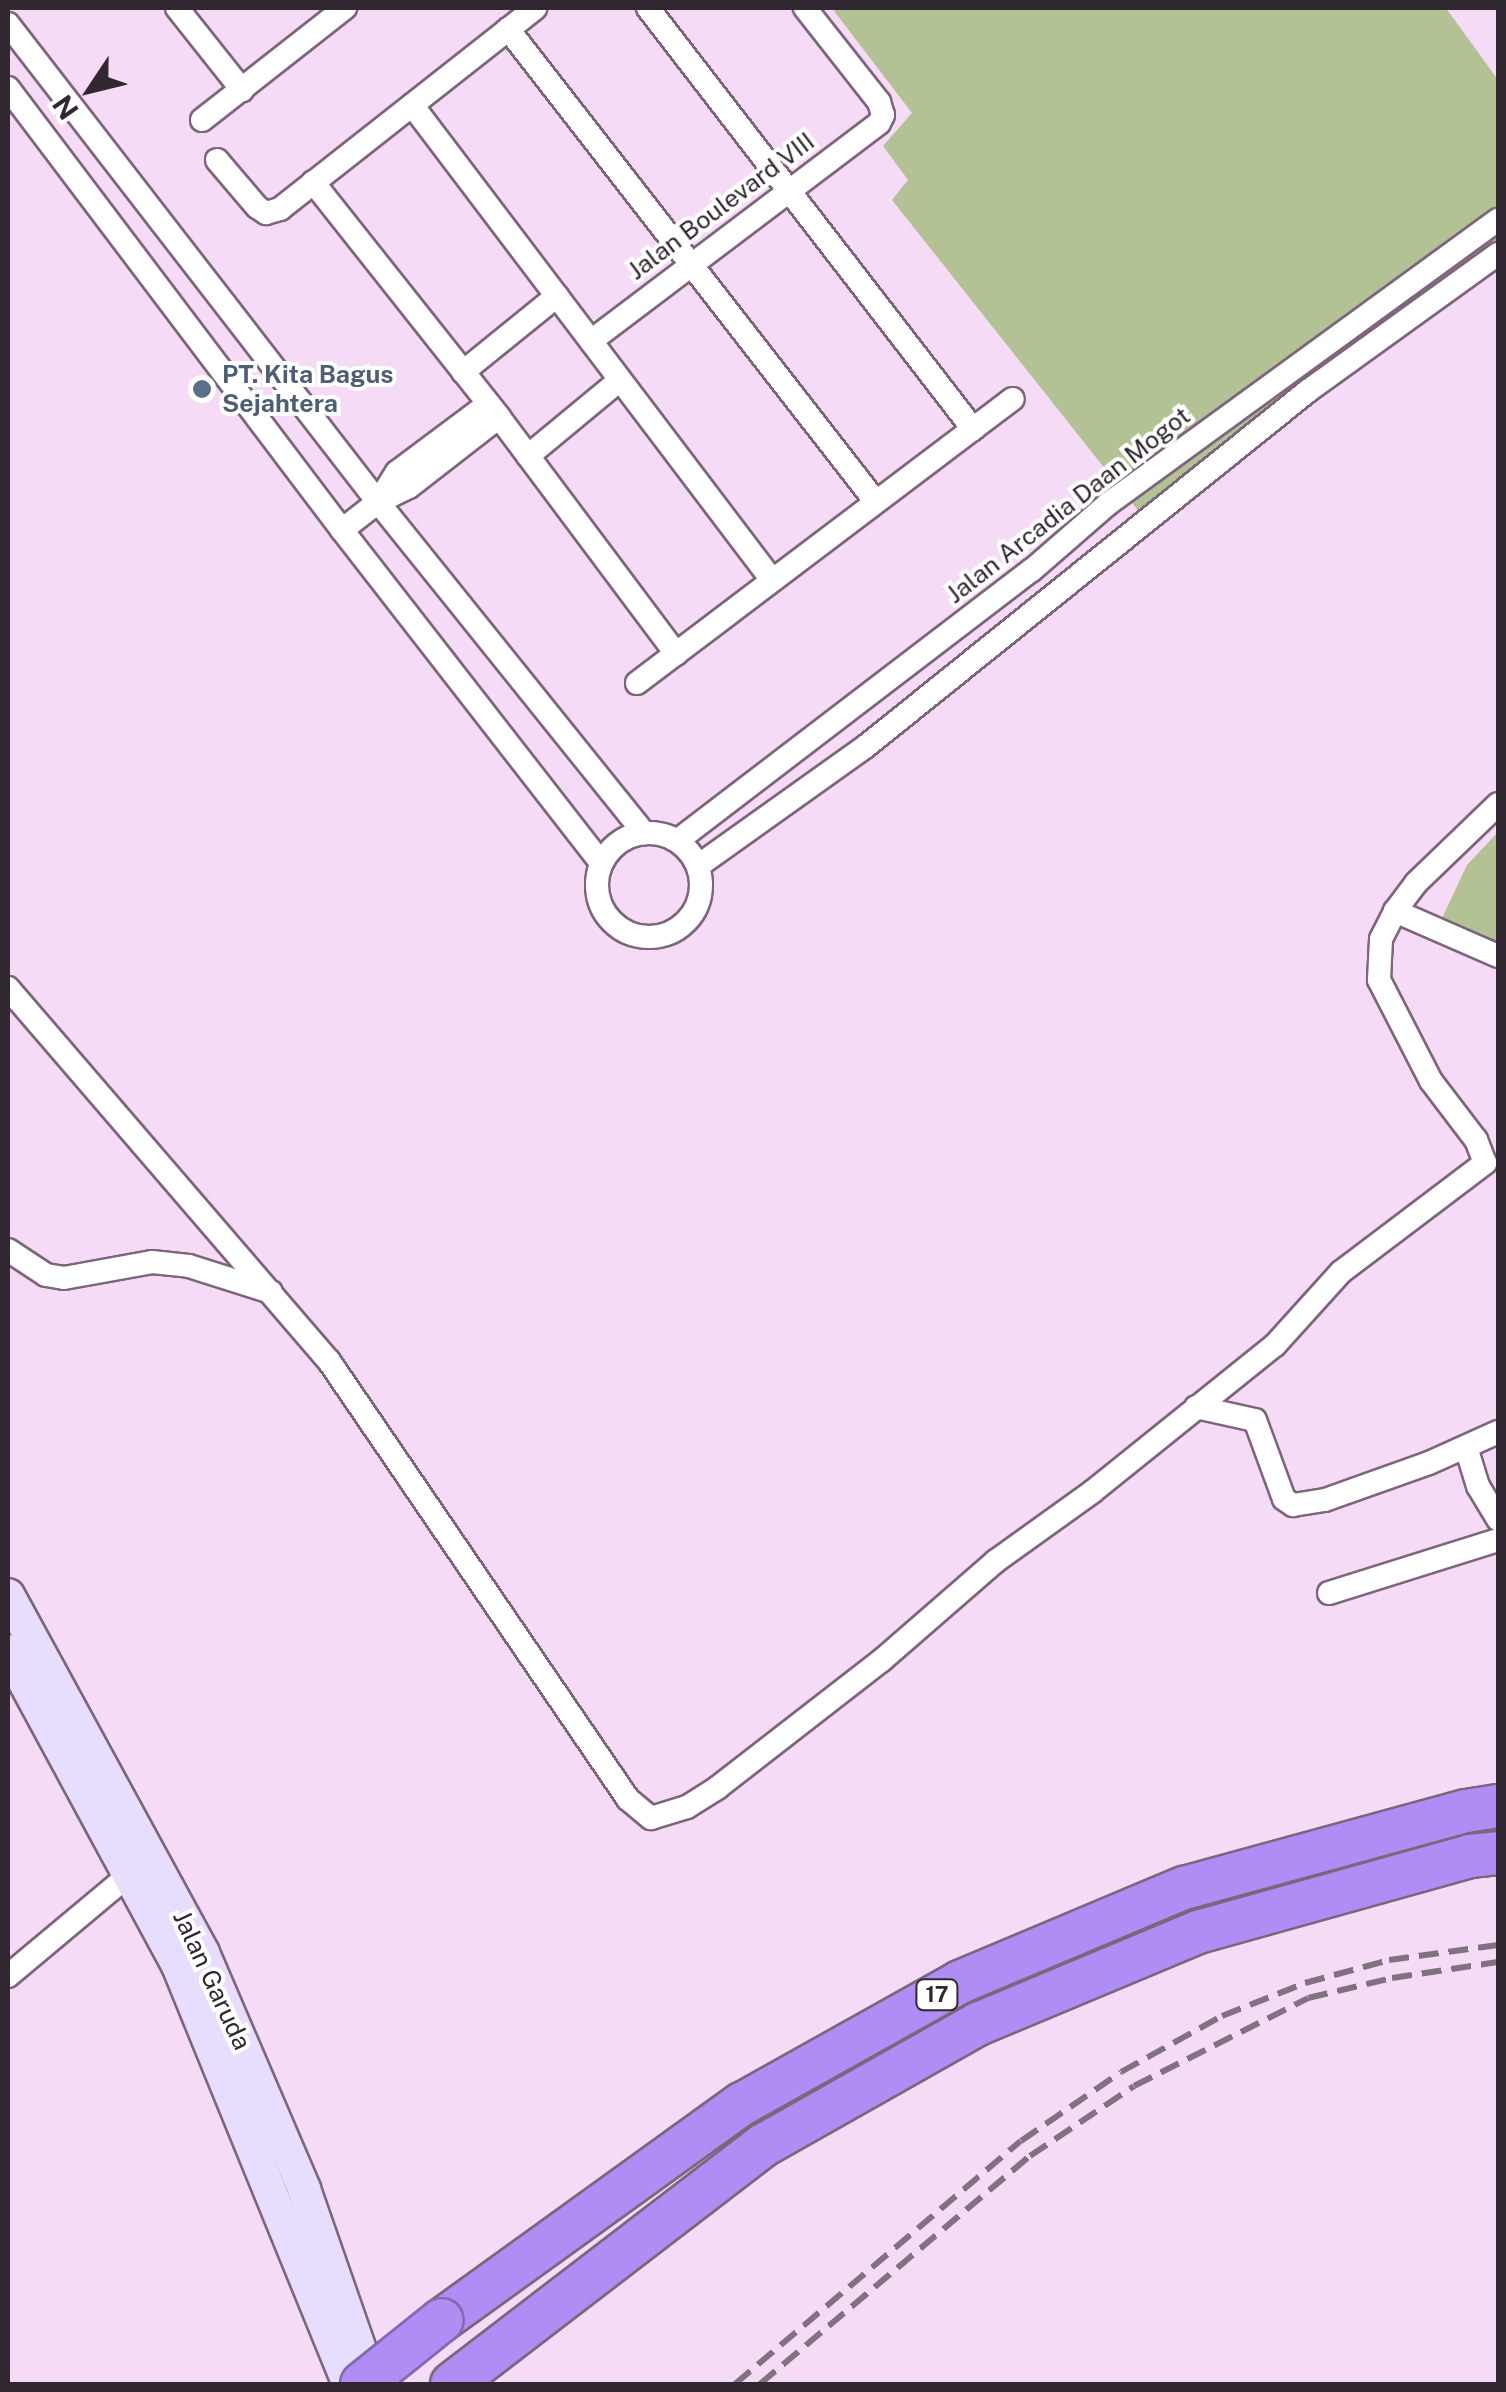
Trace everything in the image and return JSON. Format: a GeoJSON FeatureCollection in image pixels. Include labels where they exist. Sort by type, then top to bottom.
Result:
{"type":"FeatureCollection","features":[{"type":"Feature","properties":{"kind":"highway","name":"17"},"geometry":{"type":"LineString","coordinates":[[362,2384],[442,2320],[742,2104],[960,1982],[1184,1888],[1466,1810],[1498,1806]]}},
{"type":"Feature","properties":{"kind":"highway","name":"17"},"geometry":{"type":"LineString","coordinates":[[465,2374],[764,2145],[978,2024],[1198,1932],[1470,1856],[1498,1852]]}},
{"type":"Feature","properties":{"kind":"main road","name":"Jalan Garuda"},"geometry":{"type":"LineString","coordinates":[[8,1595],[16,1650],[131,1873],[190,1958]]}},
{"type":"Feature","properties":{"kind":"main road","name":"Jalan Garuda"},"geometry":{"type":"LineString","coordinates":[[16,1650],[190,1958],[372,2384]]}},
{"type":"Feature","properties":{"kind":"main road","name":"Jalan Garuda"},"geometry":{"type":"LineString","coordinates":[[289,2195],[350,2384]]}},
{"type":"Feature","properties":{"kind":"street"},"geometry":{"type":"LineString","coordinates":[[177,8],[242,90]]}},
{"type":"Feature","properties":{"kind":"street"},"geometry":{"type":"LineString","coordinates":[[217,160],[266,213],[280,209],[536,8]]}},
{"type":"Feature","properties":{"kind":"street"},"geometry":{"type":"LineString","coordinates":[[648,8],[973,429]]}},
{"type":"Feature","properties":{"kind":"street","name":"Jalan Boulevard VIII"},"geometry":{"type":"LineString","coordinates":[[590,340],[884,114],[805,8]]}},
{"type":"Feature","properties":{"kind":"street"},"geometry":{"type":"LineString","coordinates":[[202,120],[338,10]]}},
{"type":"Feature","properties":{"kind":"street"},"geometry":{"type":"LineString","coordinates":[[8,24],[378,502],[644,833],[677,842],[698,866],[701,890],[693,913],[676,930],[656,938],[634,936],[614,925],[598,900],[601,863],[612,848],[644,833]]}},
{"type":"Feature","properties":{"kind":"street"},"geometry":{"type":"LineString","coordinates":[[508,29],[876,502]]}},
{"type":"Feature","properties":{"kind":"street"},"geometry":{"type":"LineString","coordinates":[[8,88],[342,530],[601,863]]}},
{"type":"Feature","properties":{"kind":"street"},"geometry":{"type":"LineString","coordinates":[[412,105],[772,580]]}},
{"type":"Feature","properties":{"kind":"street"},"geometry":{"type":"LineString","coordinates":[[313,182],[493,410],[676,654]]}},
{"type":"Feature","properties":{"kind":"street","name":"Jalan Arcadia Daan Mogot"},"geometry":{"type":"LineString","coordinates":[[677,842],[1032,570],[1108,504],[1498,220]]}},
{"type":"Feature","properties":{"kind":"street"},"geometry":{"type":"LineString","coordinates":[[698,866],[865,747],[1308,391],[1498,254]]}},
{"type":"Feature","properties":{"kind":"street"},"geometry":{"type":"LineString","coordinates":[[463,372],[557,296]]}},
{"type":"Feature","properties":{"kind":"street"},"geometry":{"type":"LineString","coordinates":[[528,456],[620,380]]}},
{"type":"Feature","properties":{"kind":"street"},"geometry":{"type":"LineString","coordinates":[[637,683],[1014,399]]}},
{"type":"Feature","properties":{"kind":"street"},"geometry":{"type":"LineString","coordinates":[[342,530],[493,410]]}},
{"type":"Feature","properties":{"kind":"street"},"geometry":{"type":"LineString","coordinates":[[8,988],[329,1361],[628,1799],[651,1818],[687,1808],[717,1788],[1274,1346],[1341,1272],[1486,1163],[1476,1140],[1431,1081],[1379,980],[1381,939],[1394,911],[1416,883],[1498,804]]}},
{"type":"Feature","properties":{"kind":"street"},"geometry":{"type":"LineString","coordinates":[[1394,911],[1498,956]]}},
{"type":"Feature","properties":{"kind":"street"},"geometry":{"type":"LineString","coordinates":[[8,1250],[46,1275],[64,1278],[152,1262],[189,1266],[271,1292]]}},
{"type":"Feature","properties":{"kind":"street"},"geometry":{"type":"LineString","coordinates":[[1196,1407],[1256,1420],[1284,1498],[1293,1505],[1325,1500],[1498,1432]]}},
{"type":"Feature","properties":{"kind":"street"},"geometry":{"type":"LineString","coordinates":[[1466,1447],[1478,1486],[1498,1519]]}},
{"type":"Feature","properties":{"kind":"street"},"geometry":{"type":"LineString","coordinates":[[1328,1593],[1498,1540]]}},
{"type":"Feature","properties":{"kind":"street"},"geometry":{"type":"LineString","coordinates":[[8,1976],[131,1873]]}},
{"type":"Feature","properties":{"kind":"green space"},"geometry":{"type":"Polygon","coordinates":[[[1446,8],[1498,80],[1498,266],[1300,409],[1152,528],[892,200],[908,180],[883,146],[912,113],[834,11],[1446,8]]]}},
{"type":"Feature","properties":{"kind":"green space"},"geometry":{"type":"Polygon","coordinates":[[[1498,832],[1498,959],[1436,931],[1467,865],[1498,832]]]}},
{"type":"Feature","properties":{"kind":"railway"},"geometry":{"type":"LineString","coordinates":[[735,2384],[1021,2141],[1121,2072],[1222,2016],[1305,1983],[1389,1960],[1498,1945]]}},
{"type":"Feature","properties":{"kind":"railway"},"geometry":{"type":"LineString","coordinates":[[760,2384],[1030,2156],[1134,2086],[1308,1998],[1392,1978],[1498,1962]]}},
{"type":"Feature","properties":{"kind":"place","name":"PT. Kita Bagus Sejahtera"},"geometry":{"type":"Point","coordinates":[202,389]}}]}
